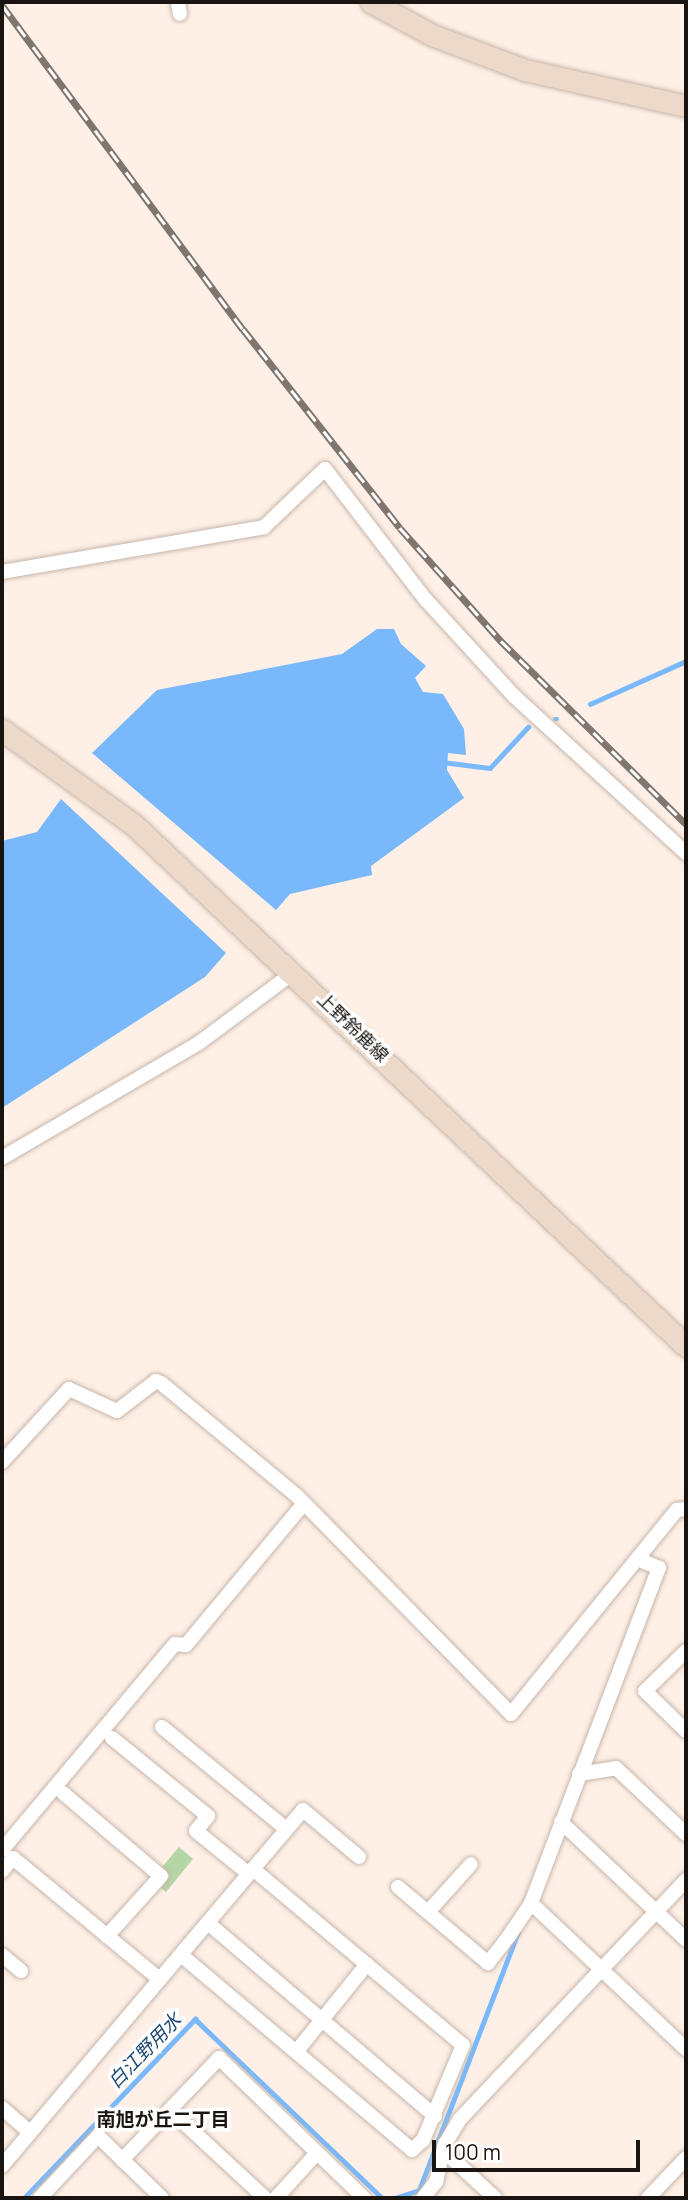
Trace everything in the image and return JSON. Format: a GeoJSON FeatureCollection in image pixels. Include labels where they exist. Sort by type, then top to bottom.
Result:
{"type":"FeatureCollection","features":[{"type":"Feature","properties":{"kind":"main road"},"geometry":{"type":"LineString","coordinates":[[371,2],[432,35],[525,70],[686,106]]}},
{"type":"Feature","properties":{"kind":"main road","name":"上野鈴鹿線"},"geometry":{"type":"LineString","coordinates":[[2,730],[134,825],[295,972],[686,1346]]}},
{"type":"Feature","properties":{"kind":"street"},"geometry":{"type":"LineString","coordinates":[[2,572],[264,527],[325,469],[426,600],[514,696],[686,853]]}},
{"type":"Feature","properties":{"kind":"street"},"geometry":{"type":"LineString","coordinates":[[2,1158],[199,1043],[295,972]]}},
{"type":"Feature","properties":{"kind":"street"},"geometry":{"type":"LineString","coordinates":[[2,1462],[69,1389],[117,1411],[156,1381],[297,1496],[302,1506],[511,1713],[677,1510],[686,1509]]}},
{"type":"Feature","properties":{"kind":"street"},"geometry":{"type":"LineString","coordinates":[[2,1850],[302,1506]]}},
{"type":"Feature","properties":{"kind":"street"},"geometry":{"type":"LineString","coordinates":[[398,1887],[488,1963],[509,1936],[528,1908],[659,1568],[638,1559]]}},
{"type":"Feature","properties":{"kind":"street"},"geometry":{"type":"LineString","coordinates":[[686,1651],[645,1691],[686,1731]]}},
{"type":"Feature","properties":{"kind":"street"},"geometry":{"type":"LineString","coordinates":[[162,1727],[286,1829]]}},
{"type":"Feature","properties":{"kind":"street"},"geometry":{"type":"LineString","coordinates":[[112,1738],[208,1816],[196,1831],[251,1871],[463,2045],[423,2140],[412,2150],[181,1955]]}},
{"type":"Feature","properties":{"kind":"street"},"geometry":{"type":"LineString","coordinates":[[579,1774],[615,1768],[686,1834]]}},
{"type":"Feature","properties":{"kind":"street"},"geometry":{"type":"LineString","coordinates":[[63,1793],[161,1877],[107,1936]]}},
{"type":"Feature","properties":{"kind":"street"},"geometry":{"type":"LineString","coordinates":[[2,2166],[303,1811],[359,1857]]}},
{"type":"Feature","properties":{"kind":"street"},"geometry":{"type":"LineString","coordinates":[[562,1822],[686,1940]]}},
{"type":"Feature","properties":{"kind":"street"},"geometry":{"type":"LineString","coordinates":[[2,1871],[13,1858],[158,1979]]}},
{"type":"Feature","properties":{"kind":"street"},"geometry":{"type":"LineString","coordinates":[[428,1912],[471,1864]]}},
{"type":"Feature","properties":{"kind":"street"},"geometry":{"type":"LineString","coordinates":[[423,2198],[436,2182],[445,2148],[460,2119],[686,1880]]}},
{"type":"Feature","properties":{"kind":"street"},"geometry":{"type":"LineString","coordinates":[[528,1908],[601,1968],[686,2049]]}},
{"type":"Feature","properties":{"kind":"street"},"geometry":{"type":"LineString","coordinates":[[208,1923],[435,2116]]}},
{"type":"Feature","properties":{"kind":"street"},"geometry":{"type":"LineString","coordinates":[[2,1955],[21,1971]]}},
{"type":"Feature","properties":{"kind":"street"},"geometry":{"type":"LineString","coordinates":[[296,2052],[367,1964]]}},
{"type":"Feature","properties":{"kind":"street"},"geometry":{"type":"LineString","coordinates":[[122,2160],[219,2058],[316,2154],[365,2198]]}},
{"type":"Feature","properties":{"kind":"street"},"geometry":{"type":"LineString","coordinates":[[2,2108],[30,2132]]}},
{"type":"Feature","properties":{"kind":"street"},"geometry":{"type":"LineString","coordinates":[[170,2110],[265,2198]]}},
{"type":"Feature","properties":{"kind":"street"},"geometry":{"type":"LineString","coordinates":[[40,2198],[98,2136],[162,2198]]}},
{"type":"Feature","properties":{"kind":"street"},"geometry":{"type":"LineString","coordinates":[[423,2140],[445,2148],[495,2198]]}},
{"type":"Feature","properties":{"kind":"street"},"geometry":{"type":"LineString","coordinates":[[276,2198],[316,2154]]}},
{"type":"Feature","properties":{"kind":"street"},"geometry":{"type":"LineString","coordinates":[[648,2198],[686,2158]]}},
{"type":"Feature","properties":{"kind":"green space"},"geometry":{"type":"Polygon","coordinates":[[[179,1847],[193,1859],[166,1892],[161,1888],[170,1876],[162,1867],[179,1847]]]}},
{"type":"Feature","properties":{"kind":"water"},"geometry":{"type":"Polygon","coordinates":[[[377,629],[394,629],[401,644],[426,666],[415,678],[423,692],[443,694],[464,729],[466,755],[448,753],[447,770],[464,798],[371,866],[372,875],[290,894],[276,910],[92,753],[157,690],[342,654],[377,629]]]}},
{"type":"Feature","properties":{"kind":"water"},"geometry":{"type":"Polygon","coordinates":[[[61,799],[226,953],[205,977],[2,1108],[2,841],[37,832],[61,799]]]}},
{"type":"Feature","properties":{"kind":"waterway"},"geometry":{"type":"LineString","coordinates":[[590,704],[686,661]]}},
{"type":"Feature","properties":{"kind":"waterway"},"geometry":{"type":"LineString","coordinates":[[442,762],[490,768],[528,727]]}},
{"type":"Feature","properties":{"kind":"waterway","name":"白江野用水"},"geometry":{"type":"LineString","coordinates":[[395,2198],[419,2190],[518,1932]]}},
{"type":"Feature","properties":{"kind":"waterway","name":"白江野用水"},"geometry":{"type":"LineString","coordinates":[[24,2198],[195,2019],[382,2198]]}},
{"type":"Feature","properties":{"kind":"railway"},"geometry":{"type":"LineString","coordinates":[[2,5],[243,329],[400,528],[501,641],[686,824]]}},
{"type":"Feature","properties":{"kind":"district","name":"南旭が丘二丁目"},"geometry":{"type":"Point","coordinates":[163,2120]}}]}
